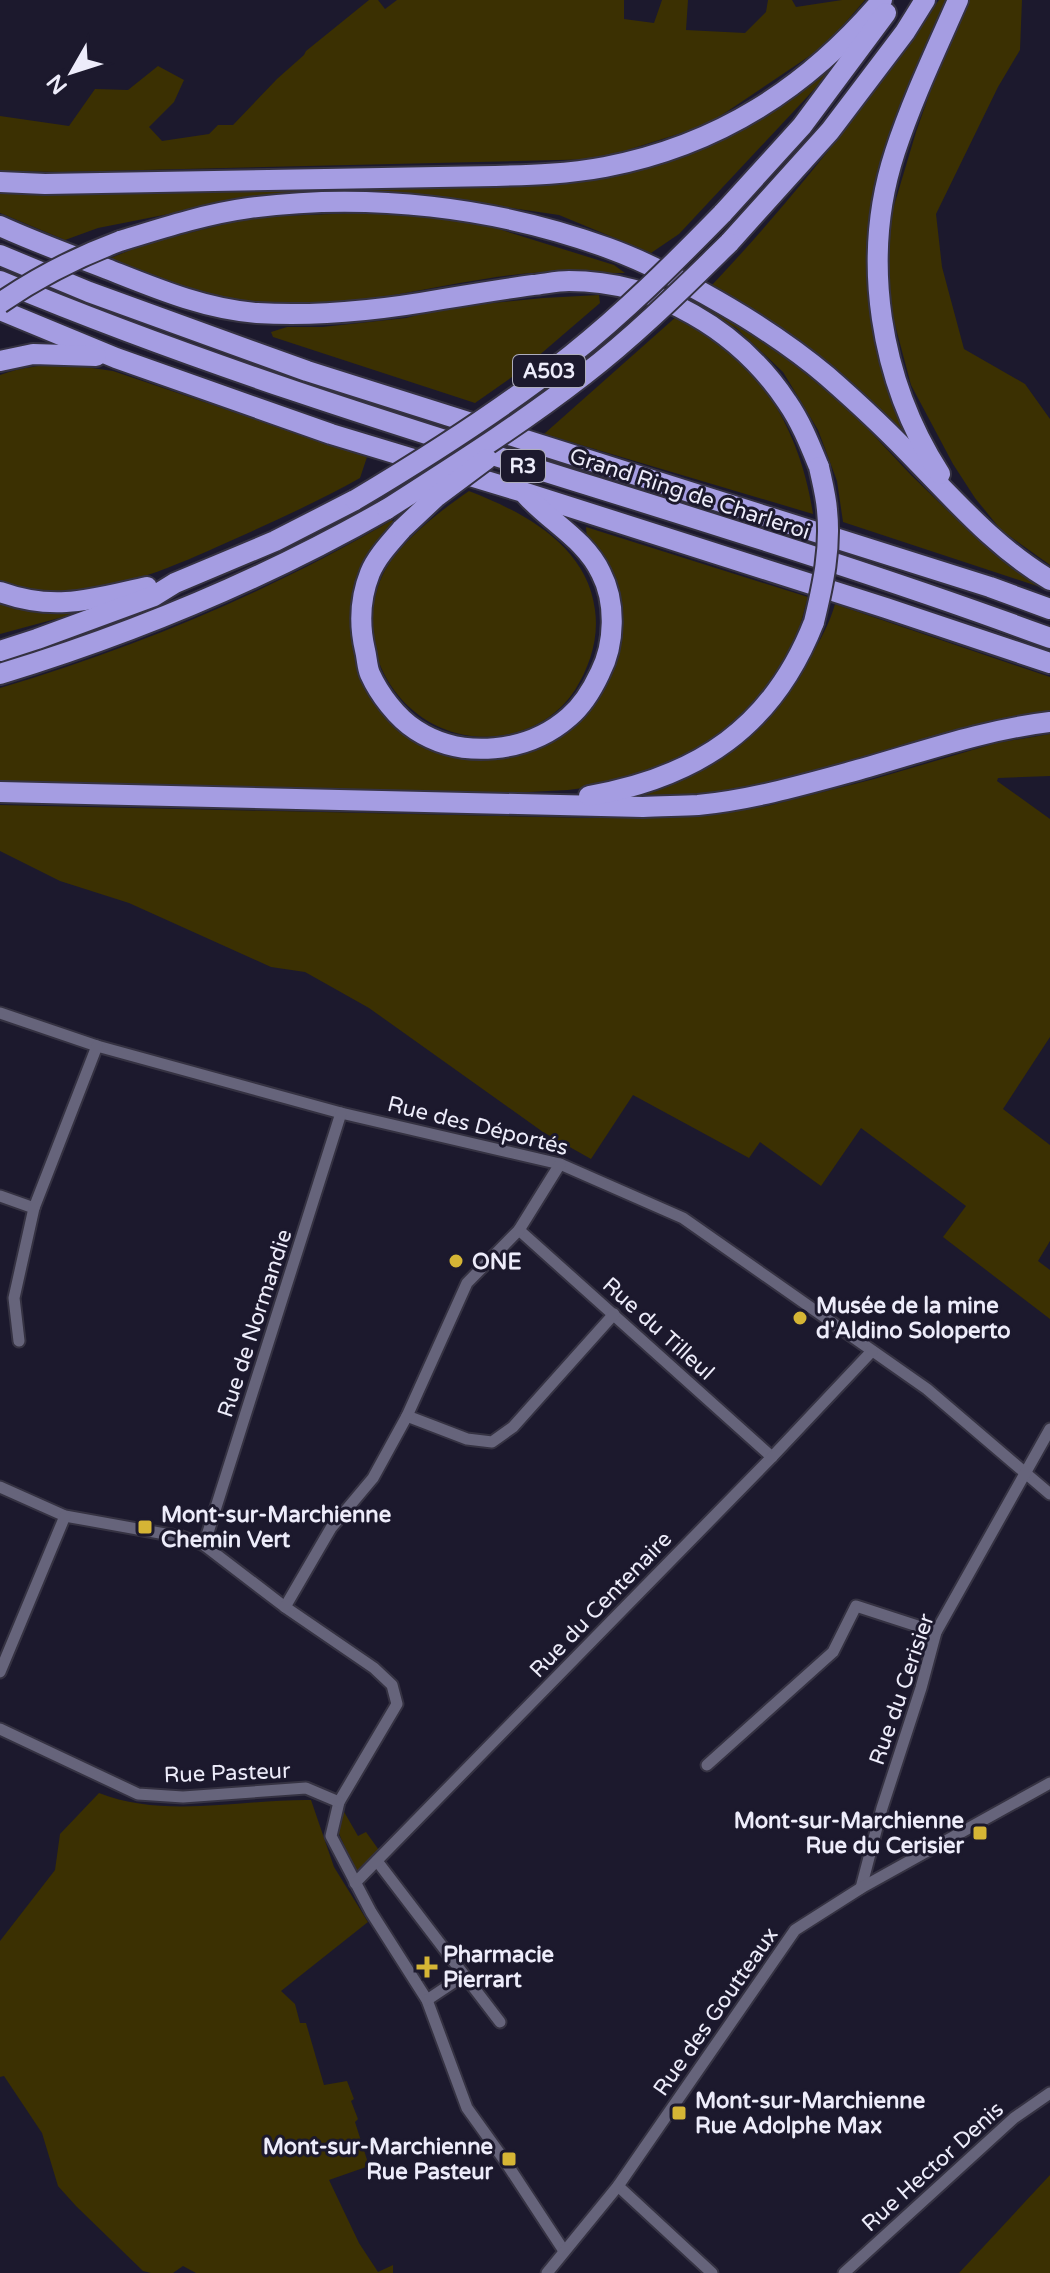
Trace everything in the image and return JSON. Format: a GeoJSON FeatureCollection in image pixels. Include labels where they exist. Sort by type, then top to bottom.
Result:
{"type":"FeatureCollection","features":[{"type":"Feature","properties":{"kind":"highway"},"geometry":{"type":"LineString","coordinates":[[0,182],[45,184],[495,176],[551,174],[605,167],[688,143],[752,114],[817,68],[882,0]]}},
{"type":"Feature","properties":{"kind":"highway","name":"A503"},"geometry":{"type":"LineString","coordinates":[[0,651],[154,596],[175,583],[275,541],[355,500],[455,439],[572,354],[655,282],[722,214],[802,126],[895,0]]}},
{"type":"Feature","properties":{"kind":"highway","name":"A503"},"geometry":{"type":"LineString","coordinates":[[0,674],[77,651],[195,605],[288,563],[387,509],[518,424],[586,373],[670,301],[729,243],[830,131],[905,32],[925,0]]}},
{"type":"Feature","properties":{"kind":"highway"},"geometry":{"type":"LineString","coordinates":[[958,0],[894,154],[880,218],[877,267],[882,318],[893,373],[933,462],[964,511]]}},
{"type":"Feature","properties":{"kind":"highway"},"geometry":{"type":"LineString","coordinates":[[0,303],[79,257],[120,241],[180,222],[248,208],[348,202],[414,205],[487,215],[540,227],[608,248],[675,278],[770,333],[825,374],[871,415],[994,540],[1050,580]]}},
{"type":"Feature","properties":{"kind":"highway"},"geometry":{"type":"LineString","coordinates":[[0,226],[173,295],[254,313],[305,315],[370,311],[479,292],[568,281],[616,286],[654,296],[710,324],[749,356],[788,403],[805,434],[819,467],[827,510],[828,548],[824,581],[802,654],[745,727],[695,762],[648,783],[546,804]]}},
{"type":"Feature","properties":{"kind":"highway","name":"Grand Ring de Charleroi"},"geometry":{"type":"LineString","coordinates":[[0,255],[116,302],[307,371],[990,587],[1050,609]]}},
{"type":"Feature","properties":{"kind":"highway","name":"Grand Ring de Charleroi"},"geometry":{"type":"LineString","coordinates":[[0,281],[93,319],[297,393],[784,548],[1050,638]]}},
{"type":"Feature","properties":{"kind":"highway"},"geometry":{"type":"LineString","coordinates":[[0,310],[116,358],[331,434],[523,492],[1050,663]]}},
{"type":"Feature","properties":{"kind":"highway"},"geometry":{"type":"LineString","coordinates":[[0,361],[33,354],[116,358]]}},
{"type":"Feature","properties":{"kind":"highway"},"geometry":{"type":"LineString","coordinates":[[518,424],[509,441],[436,497],[402,529],[371,570],[361,602],[361,634],[370,673],[389,704],[415,730],[451,745],[488,749],[521,743],[547,733],[570,716],[593,687],[606,661],[611,622],[610,597],[601,571],[582,545],[536,507],[523,492]]}},
{"type":"Feature","properties":{"kind":"highway"},"geometry":{"type":"LineString","coordinates":[[0,592],[44,602],[82,602],[175,583]]}},
{"type":"Feature","properties":{"kind":"highway"},"geometry":{"type":"LineString","coordinates":[[0,792],[643,807],[698,805],[750,797],[851,772],[970,736],[1050,722]]}},
{"type":"Feature","properties":{"kind":"street","name":"Rue des Déportés"},"geometry":{"type":"LineString","coordinates":[[0,1013],[97,1046],[341,1113],[560,1164],[683,1218],[927,1389],[1050,1494]]}},
{"type":"Feature","properties":{"kind":"street"},"geometry":{"type":"LineString","coordinates":[[19,1341],[14,1298],[34,1208],[97,1046]]}},
{"type":"Feature","properties":{"kind":"street","name":"Rue de Normandie"},"geometry":{"type":"LineString","coordinates":[[204,1545],[341,1113]]}},
{"type":"Feature","properties":{"kind":"street"},"geometry":{"type":"LineString","coordinates":[[285,1607],[331,1528],[373,1478],[407,1416],[467,1283],[519,1230],[560,1164]]}},
{"type":"Feature","properties":{"kind":"street"},"geometry":{"type":"LineString","coordinates":[[0,1196],[34,1208]]}},
{"type":"Feature","properties":{"kind":"street","name":"Rue du Tilleul"},"geometry":{"type":"LineString","coordinates":[[519,1230],[772,1457]]}},
{"type":"Feature","properties":{"kind":"street"},"geometry":{"type":"LineString","coordinates":[[407,1416],[467,1439],[492,1442],[513,1427],[614,1314]]}},
{"type":"Feature","properties":{"kind":"street","name":"Rue du Centenaire"},"geometry":{"type":"LineString","coordinates":[[355,1883],[872,1351]]}},
{"type":"Feature","properties":{"kind":"street","name":"Rue du Cerisier"},"geometry":{"type":"LineString","coordinates":[[861,1888],[936,1632],[1050,1429]]}},
{"type":"Feature","properties":{"kind":"street"},"geometry":{"type":"LineString","coordinates":[[0,1487],[65,1516],[182,1537],[204,1545],[285,1607],[374,1668],[392,1685],[397,1704],[339,1802],[331,1836],[371,1912],[427,2000],[467,2108],[564,2251]]}},
{"type":"Feature","properties":{"kind":"street"},"geometry":{"type":"LineString","coordinates":[[1,1666],[65,1516]]}},
{"type":"Feature","properties":{"kind":"street"},"geometry":{"type":"LineString","coordinates":[[707,1765],[833,1652],[856,1606],[936,1632]]}},
{"type":"Feature","properties":{"kind":"street","name":"Rue Pasteur"},"geometry":{"type":"LineString","coordinates":[[0,1729],[138,1794],[183,1797],[306,1788],[339,1802]]}},
{"type":"Feature","properties":{"kind":"street","name":"Rue des Goutteaux"},"geometry":{"type":"LineString","coordinates":[[547,2273],[618,2186],[795,1930],[861,1888],[1050,1783]]}},
{"type":"Feature","properties":{"kind":"street"},"geometry":{"type":"LineString","coordinates":[[377,1861],[500,2022]]}},
{"type":"Feature","properties":{"kind":"street"},"geometry":{"type":"LineString","coordinates":[[427,2000],[463,1976]]}},
{"type":"Feature","properties":{"kind":"street","name":"Rue Hector Denis"},"geometry":{"type":"LineString","coordinates":[[844,2273],[1014,2118],[1050,2093]]}},
{"type":"Feature","properties":{"kind":"street"},"geometry":{"type":"LineString","coordinates":[[618,2186],[712,2273]]}},
{"type":"Feature","properties":{"kind":"shaded area"},"geometry":{"type":"Polygon","coordinates":[[[369,0],[378,0],[385,9],[397,0],[624,0],[624,19],[654,23],[662,0],[688,0],[686,30],[745,33],[766,12],[768,0],[792,0],[796,7],[865,0],[826,45],[707,125],[599,159],[0,171],[0,116],[69,126],[95,89],[128,90],[158,66],[184,80],[174,102],[149,127],[162,141],[209,134],[218,125],[233,125],[306,51],[369,0]]]}},
{"type":"Feature","properties":{"kind":"shaded area"},"geometry":{"type":"Polygon","coordinates":[[[939,0],[949,0],[887,141],[874,193],[867,246],[875,345],[910,442],[865,397],[817,356],[712,285],[831,147],[939,0]]]}},
{"type":"Feature","properties":{"kind":"shaded area"},"geometry":{"type":"Polygon","coordinates":[[[967,0],[1022,0],[1020,50],[998,87],[936,214],[942,267],[964,349],[1025,384],[1050,419],[1050,565],[1001,530],[953,464],[911,385],[890,306],[887,229],[916,132],[949,38],[967,0]]]}},
{"type":"Feature","properties":{"kind":"shaded area"},"geometry":{"type":"Polygon","coordinates":[[[832,63],[836,66],[679,234],[651,253],[559,215],[435,197],[199,208],[98,228],[65,240],[0,213],[0,189],[564,180],[637,170],[729,137],[800,90],[832,63]]]}},
{"type":"Feature","properties":{"kind":"shaded area"},"geometry":{"type":"Polygon","coordinates":[[[384,212],[473,221],[614,265],[625,273],[534,273],[339,303],[278,305],[213,294],[108,259],[148,243],[253,217],[384,212]]]}},
{"type":"Feature","properties":{"kind":"shaded area"},"geometry":{"type":"Polygon","coordinates":[[[599,295],[600,303],[522,370],[475,403],[273,337],[271,332],[287,327],[322,327],[406,318],[444,308],[599,295]]]}},
{"type":"Feature","properties":{"kind":"shaded area"},"geometry":{"type":"Polygon","coordinates":[[[697,298],[799,368],[851,411],[976,538],[1046,589],[843,522],[837,481],[818,430],[783,372],[736,328],[691,304],[697,298]]]}},
{"type":"Feature","properties":{"kind":"shaded area"},"geometry":{"type":"Polygon","coordinates":[[[677,316],[734,355],[768,394],[793,440],[813,514],[544,434],[677,316]]]}},
{"type":"Feature","properties":{"kind":"shaded area"},"geometry":{"type":"Polygon","coordinates":[[[64,364],[113,371],[367,457],[360,478],[295,512],[145,576],[87,590],[58,592],[28,589],[0,580],[0,375],[32,367],[64,364]]]}},
{"type":"Feature","properties":{"kind":"shaded area"},"geometry":{"type":"Polygon","coordinates":[[[469,491],[510,509],[566,549],[590,587],[595,610],[596,631],[592,652],[571,696],[555,713],[536,725],[494,736],[461,734],[431,723],[406,704],[387,678],[375,649],[372,616],[380,581],[387,568],[418,530],[469,491]]]}},
{"type":"Feature","properties":{"kind":"shaded area"},"geometry":{"type":"Polygon","coordinates":[[[392,520],[396,525],[353,636],[361,671],[458,754],[576,723],[605,688],[619,646],[587,540],[586,527],[808,597],[786,663],[768,689],[723,735],[643,775],[598,786],[511,793],[0,784],[0,688],[102,655],[201,616],[298,571],[392,520]]]}},
{"type":"Feature","properties":{"kind":"shaded area"},"geometry":{"type":"Polygon","coordinates":[[[0,600],[72,609],[74,614],[0,634],[0,600]]]}},
{"type":"Feature","properties":{"kind":"shaded area"},"geometry":{"type":"Polygon","coordinates":[[[835,604],[1050,677],[1050,712],[955,730],[772,784],[706,795],[637,800],[637,796],[693,775],[717,762],[758,729],[793,686],[824,632],[835,604]]]}},
{"type":"Feature","properties":{"kind":"shaded area"},"geometry":{"type":"Polygon","coordinates":[[[1050,734],[1050,776],[998,778],[997,781],[1050,819],[1050,1037],[1003,1109],[1050,1145],[1050,1241],[1038,1261],[1050,1270],[1050,1319],[943,1237],[966,1206],[861,1128],[821,1186],[760,1142],[749,1158],[633,1095],[591,1159],[543,1132],[369,1008],[305,972],[271,967],[129,903],[60,881],[0,851],[0,805],[588,818],[682,817],[767,806],[996,743],[1050,734]]]}},
{"type":"Feature","properties":{"kind":"shaded area"},"geometry":{"type":"Polygon","coordinates":[[[99,1793],[124,1801],[177,1806],[311,1800],[334,1867],[368,1922],[281,1991],[295,2004],[300,2023],[306,2023],[324,2085],[347,2081],[358,2119],[355,2122],[369,2166],[329,2180],[359,2243],[378,2272],[393,2265],[393,2273],[196,2273],[183,2266],[173,2273],[143,2271],[58,2186],[42,2133],[4,2076],[0,2077],[0,1941],[55,1870],[60,1834],[99,1793]]]}},
{"type":"Feature","properties":{"kind":"shaded area"},"geometry":{"type":"Polygon","coordinates":[[[343,1810],[358,1836],[366,1832],[381,1853],[357,1874],[336,1827],[343,1810]]]}},
{"type":"Feature","properties":{"kind":"shaded area"},"geometry":{"type":"Polygon","coordinates":[[[1050,2175],[1050,2273],[959,2273],[1050,2175]]]}},
{"type":"Feature","properties":{"kind":"place","name":"ONE"},"geometry":{"type":"Point","coordinates":[456,1261]}},
{"type":"Feature","properties":{"kind":"place","name":"Musée de la mine d'Aldino Soloperto"},"geometry":{"type":"Point","coordinates":[800,1318]}},
{"type":"Feature","properties":{"kind":"place","name":"Mont-sur-Marchienne Chemin Vert"},"geometry":{"type":"Point","coordinates":[145,1527]}},
{"type":"Feature","properties":{"kind":"place","name":"Mont-sur-Marchienne Rue du Cerisier"},"geometry":{"type":"Point","coordinates":[980,1833]}},
{"type":"Feature","properties":{"kind":"place","name":"Pharmacie Pierrart"},"geometry":{"type":"Point","coordinates":[427,1967]}},
{"type":"Feature","properties":{"kind":"place","name":"Mont-sur-Marchienne Rue Adolphe Max"},"geometry":{"type":"Point","coordinates":[679,2113]}},
{"type":"Feature","properties":{"kind":"place","name":"Mont-sur-Marchienne Rue Pasteur"},"geometry":{"type":"Point","coordinates":[509,2159]}}]}
